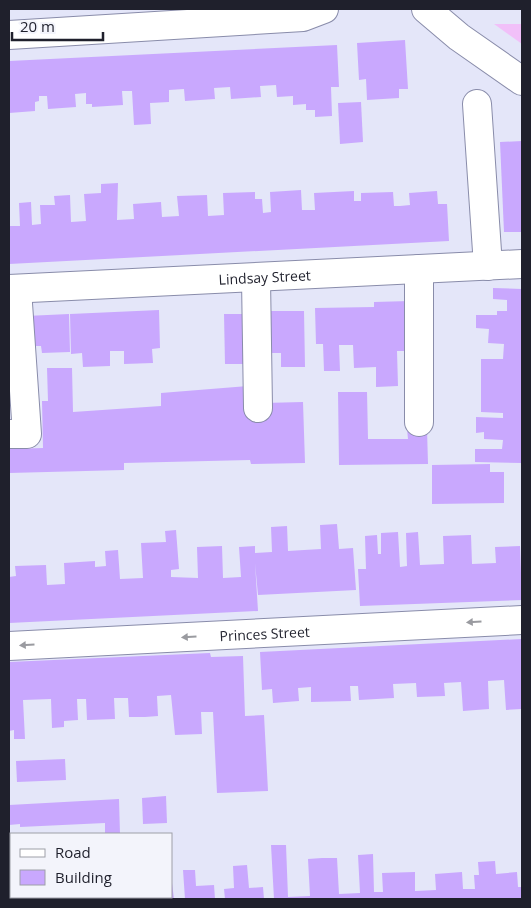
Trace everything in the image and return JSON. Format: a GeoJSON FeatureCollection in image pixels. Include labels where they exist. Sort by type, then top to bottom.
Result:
{"type":"FeatureCollection","features":[{"type":"Feature","properties":{"kind":"street"},"geometry":{"type":"LineString","coordinates":[[9,35],[302,17],[324,9]]}},
{"type":"Feature","properties":{"kind":"street"},"geometry":{"type":"LineString","coordinates":[[426,9],[459,37],[522,81]]}},
{"type":"Feature","properties":{"kind":"street"},"geometry":{"type":"LineString","coordinates":[[477,104],[488,266]]}},
{"type":"Feature","properties":{"kind":"street","name":"Lindsay Street"},"geometry":{"type":"LineString","coordinates":[[13,289],[522,264]]}},
{"type":"Feature","properties":{"kind":"street"},"geometry":{"type":"LineString","coordinates":[[418,269],[420,422]]}},
{"type":"Feature","properties":{"kind":"street"},"geometry":{"type":"LineString","coordinates":[[256,278],[258,408]]}},
{"type":"Feature","properties":{"kind":"street"},"geometry":{"type":"LineString","coordinates":[[9,434],[27,434],[13,289]]}},
{"type":"Feature","properties":{"kind":"street","name":"Princes Street"},"geometry":{"type":"LineString","coordinates":[[9,646],[522,620]]}},
{"type":"Feature","properties":{"kind":"shaded area"},"geometry":{"type":"Polygon","coordinates":[[[494,24],[522,24],[522,44],[494,24]]]}},
{"type":"Feature","properties":{"kind":"building"},"geometry":{"type":"Polygon","coordinates":[[[405,40],[408,89],[399,89],[399,98],[367,100],[366,79],[359,80],[357,43],[405,40]]]}},
{"type":"Feature","properties":{"kind":"building"},"geometry":{"type":"Polygon","coordinates":[[[337,45],[339,87],[331,87],[332,116],[315,117],[315,110],[306,110],[306,104],[293,105],[293,96],[277,97],[276,85],[260,86],[261,97],[231,99],[230,87],[214,88],[215,99],[185,101],[184,89],[169,90],[169,102],[150,103],[151,124],[134,125],[132,91],[122,91],[123,105],[92,107],[92,104],[86,104],[86,93],[75,94],[76,107],[48,109],[47,96],[39,96],[39,101],[35,102],[35,111],[9,113],[9,61],[337,45]]]}},
{"type":"Feature","properties":{"kind":"building"},"geometry":{"type":"Polygon","coordinates":[[[361,102],[363,142],[340,144],[338,103],[361,102]]]}},
{"type":"Feature","properties":{"kind":"building"},"geometry":{"type":"Polygon","coordinates":[[[522,141],[522,232],[504,232],[500,142],[522,141]]]}},
{"type":"Feature","properties":{"kind":"building"},"geometry":{"type":"Polygon","coordinates":[[[118,183],[117,220],[134,219],[133,204],[161,202],[162,217],[179,216],[177,196],[207,195],[208,216],[224,215],[223,193],[255,192],[255,199],[262,199],[263,213],[271,212],[270,192],[301,190],[302,210],[315,210],[314,193],[354,191],[354,201],[361,201],[361,193],[393,192],[394,206],[400,206],[410,205],[409,193],[437,191],[438,204],[447,204],[449,241],[9,264],[9,226],[20,226],[19,203],[31,202],[32,225],[41,224],[40,205],[55,205],[54,196],[70,195],[71,222],[86,221],[84,194],[101,193],[101,184],[118,183]]]}},
{"type":"Feature","properties":{"kind":"building"},"geometry":{"type":"Polygon","coordinates":[[[493,288],[522,289],[522,463],[475,462],[475,449],[502,449],[503,440],[484,439],[484,432],[476,433],[476,417],[503,418],[503,413],[481,412],[481,359],[503,359],[504,344],[488,343],[489,329],[476,328],[476,315],[497,315],[497,311],[507,311],[507,300],[493,299],[493,288]]]}},
{"type":"Feature","properties":{"kind":"building"},"geometry":{"type":"Polygon","coordinates":[[[410,301],[412,351],[397,351],[398,386],[376,387],[376,367],[354,368],[353,345],[339,345],[340,371],[324,371],[323,344],[316,344],[315,308],[374,307],[374,302],[410,301]]]}},
{"type":"Feature","properties":{"kind":"building"},"geometry":{"type":"Polygon","coordinates":[[[159,310],[160,348],[152,349],[153,363],[124,364],[124,351],[110,351],[110,366],[83,367],[82,353],[71,354],[70,314],[159,310]]]}},
{"type":"Feature","properties":{"kind":"building"},"geometry":{"type":"Polygon","coordinates":[[[269,311],[304,311],[305,367],[281,367],[281,353],[269,353],[269,311]]]}},
{"type":"Feature","properties":{"kind":"building"},"geometry":{"type":"Polygon","coordinates":[[[69,314],[70,352],[42,353],[41,346],[27,346],[26,316],[69,314]]]}},
{"type":"Feature","properties":{"kind":"building"},"geometry":{"type":"Polygon","coordinates":[[[224,314],[249,314],[250,364],[225,364],[224,314]]]}},
{"type":"Feature","properties":{"kind":"building"},"geometry":{"type":"Polygon","coordinates":[[[47,368],[72,368],[73,412],[161,406],[161,393],[248,386],[264,403],[303,402],[305,463],[251,464],[250,460],[124,463],[124,470],[9,473],[9,449],[43,448],[42,401],[48,401],[47,368]]]}},
{"type":"Feature","properties":{"kind":"building"},"geometry":{"type":"Polygon","coordinates":[[[338,392],[367,392],[368,439],[408,439],[407,429],[427,429],[428,464],[339,465],[338,392]]]}},
{"type":"Feature","properties":{"kind":"building"},"geometry":{"type":"Polygon","coordinates":[[[490,464],[490,472],[504,472],[504,503],[432,504],[432,465],[490,464]]]}},
{"type":"Feature","properties":{"kind":"building"},"geometry":{"type":"Polygon","coordinates":[[[337,524],[339,549],[353,548],[356,590],[258,595],[255,563],[258,611],[9,623],[9,577],[16,576],[15,566],[46,565],[47,585],[65,584],[64,563],[95,561],[95,567],[106,566],[105,551],[118,550],[120,579],[143,578],[141,543],[166,542],[165,531],[176,530],[179,569],[171,570],[171,577],[198,578],[197,547],[222,546],[223,578],[241,577],[239,547],[255,546],[255,553],[272,552],[271,527],[287,526],[288,551],[321,549],[320,525],[337,524]]]}},
{"type":"Feature","properties":{"kind":"building"},"geometry":{"type":"Polygon","coordinates":[[[398,532],[400,567],[407,566],[406,533],[418,532],[420,565],[444,564],[443,536],[471,535],[472,564],[496,563],[495,547],[520,546],[522,600],[360,606],[358,569],[366,569],[365,536],[377,535],[378,554],[381,554],[381,533],[398,532]]]}},
{"type":"Feature","properties":{"kind":"building"},"geometry":{"type":"Polygon","coordinates":[[[522,639],[521,709],[506,710],[504,680],[488,681],[489,709],[463,711],[461,682],[444,683],[445,696],[417,697],[416,683],[393,684],[394,698],[359,700],[358,686],[350,686],[351,701],[311,702],[311,687],[298,688],[299,701],[273,703],[272,689],[262,690],[260,652],[522,639]]]}},
{"type":"Feature","properties":{"kind":"building"},"geometry":{"type":"Polygon","coordinates":[[[210,653],[211,657],[243,656],[245,716],[264,715],[268,791],[217,793],[213,712],[201,712],[202,734],[175,735],[171,695],[157,696],[158,716],[145,717],[129,717],[128,698],[114,698],[115,719],[87,720],[86,699],[77,699],[78,720],[64,721],[64,727],[52,728],[51,699],[23,700],[25,739],[14,739],[14,730],[9,731],[9,662],[210,653]]]}},
{"type":"Feature","properties":{"kind":"building"},"geometry":{"type":"Polygon","coordinates":[[[65,759],[66,780],[17,782],[16,761],[65,759]]]}},
{"type":"Feature","properties":{"kind":"building"},"geometry":{"type":"Polygon","coordinates":[[[166,796],[167,823],[143,824],[142,798],[166,796]]]}},
{"type":"Feature","properties":{"kind":"building"},"geometry":{"type":"Polygon","coordinates":[[[119,799],[120,833],[105,833],[105,823],[20,827],[20,824],[9,825],[9,805],[119,799]]]}},
{"type":"Feature","properties":{"kind":"building"},"geometry":{"type":"Polygon","coordinates":[[[271,845],[286,845],[288,897],[310,896],[308,859],[322,858],[337,858],[339,894],[360,893],[358,855],[373,854],[374,892],[383,892],[382,873],[415,872],[415,891],[436,890],[435,874],[462,872],[463,889],[475,889],[474,875],[479,875],[478,862],[495,861],[496,874],[517,872],[518,887],[522,887],[522,899],[274,899],[271,845]]]}},
{"type":"Feature","properties":{"kind":"building"},"geometry":{"type":"Polygon","coordinates":[[[247,865],[249,888],[263,887],[264,899],[225,899],[224,889],[234,888],[233,866],[247,865]]]}},
{"type":"Feature","properties":{"kind":"building"},"geometry":{"type":"Polygon","coordinates":[[[183,870],[195,870],[196,886],[214,885],[215,899],[185,899],[183,870]]]}},
{"type":"Feature","properties":{"kind":"building"},"geometry":{"type":"Polygon","coordinates":[[[172,883],[174,899],[160,899],[172,898],[172,883]]]}},
{"type":"Feature","properties":{"kind":"building"},"geometry":{"type":"Polygon","coordinates":[[[32,898],[69,898],[69,899],[32,898]]]}},
{"type":"Feature","properties":{"kind":"building"},"geometry":{"type":"Polygon","coordinates":[[[104,898],[137,898],[137,899],[99,899],[104,898]]]}}]}
